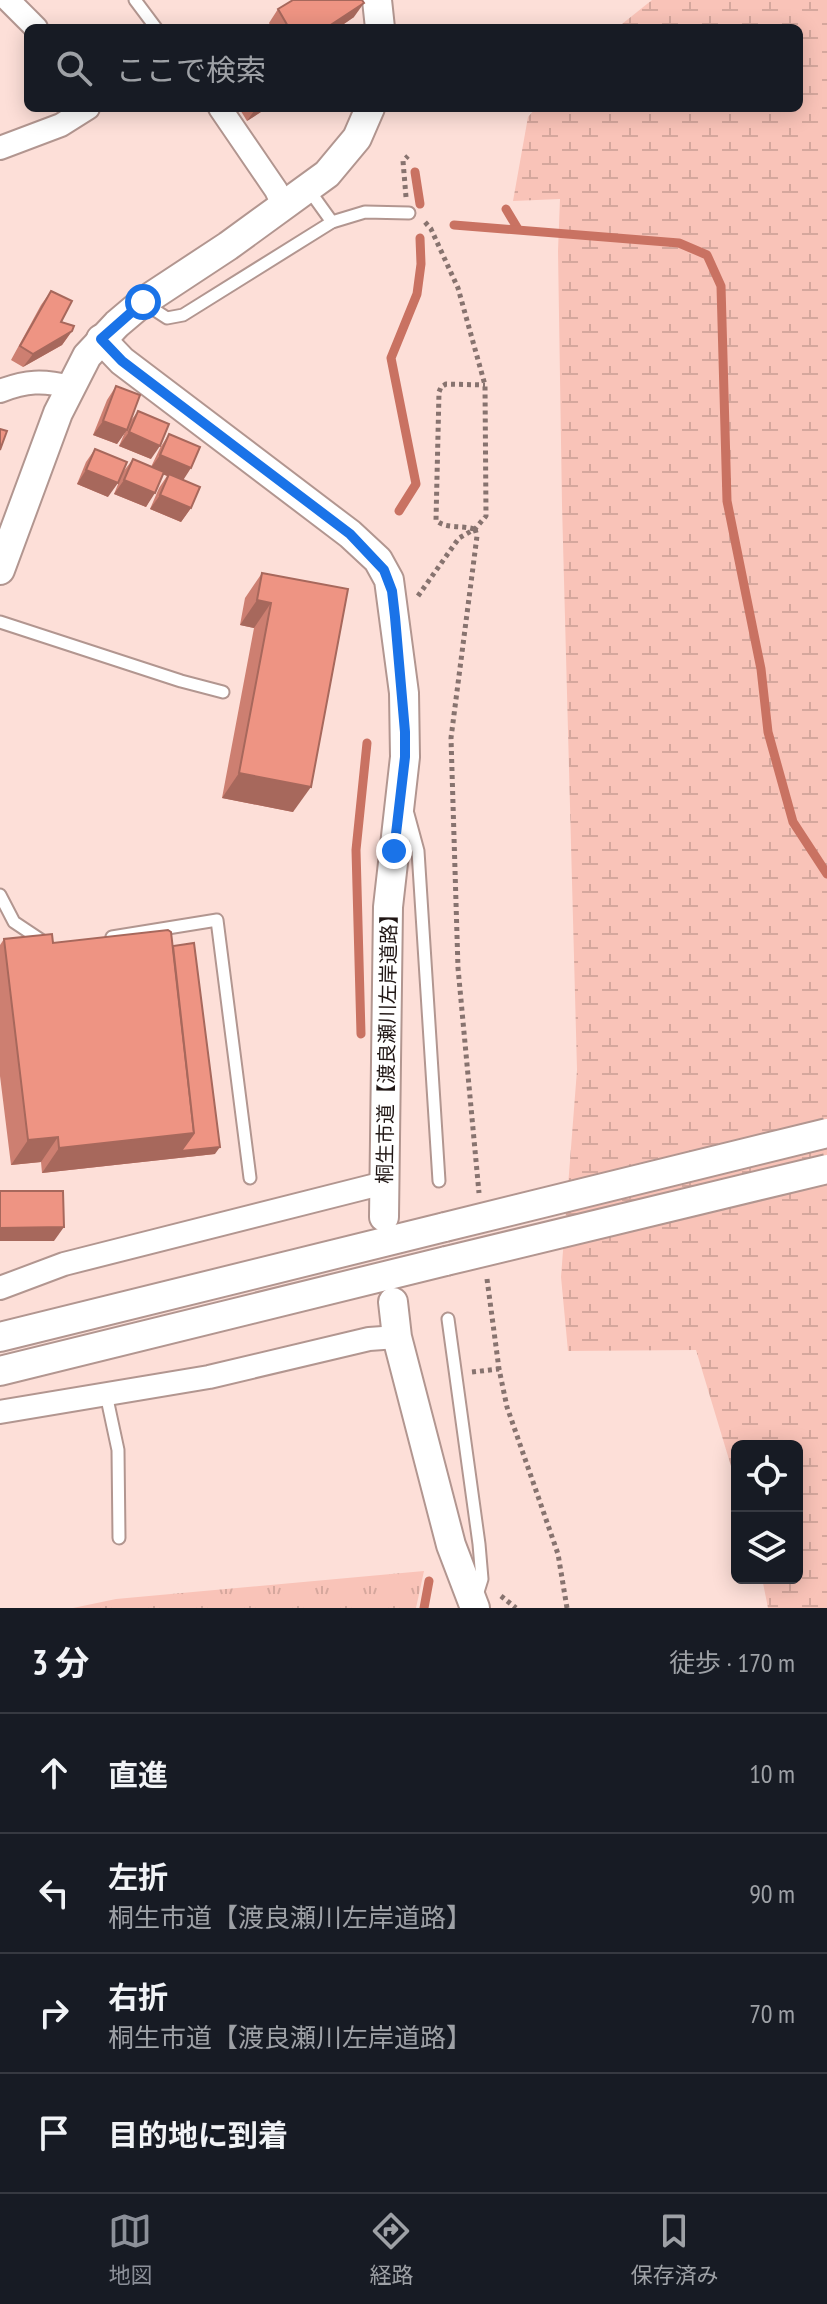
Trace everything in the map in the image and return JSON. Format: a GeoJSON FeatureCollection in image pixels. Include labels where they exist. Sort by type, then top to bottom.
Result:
{"type":"FeatureCollection","features":[{"type":"Feature","properties":{"kind":"street"},"geometry":{"type":"LineString","coordinates":[[8,0],[32,24]]}},
{"type":"Feature","properties":{"kind":"street"},"geometry":{"type":"LineString","coordinates":[[377,0],[380,24]]}},
{"type":"Feature","properties":{"kind":"street"},"geometry":{"type":"LineString","coordinates":[[0,148],[61,125],[82,112]]}},
{"type":"Feature","properties":{"kind":"street"},"geometry":{"type":"LineString","coordinates":[[223,112],[276,190],[284,207]]}},
{"type":"Feature","properties":{"kind":"street"},"geometry":{"type":"LineString","coordinates":[[0,570],[58,413],[87,356],[101,339],[143,302],[308,189],[344,156],[357,138],[368,112]]}},
{"type":"Feature","properties":{"kind":"street","name":"桐生市道【渡良瀬川左岸道路】"},"geometry":{"type":"LineString","coordinates":[[101,339],[122,361],[350,534],[384,570],[392,591],[404,693],[405,757],[388,907],[384,1217]]}},
{"type":"Feature","properties":{"kind":"street"},"geometry":{"type":"LineString","coordinates":[[0,391],[42,380],[70,387]]}},
{"type":"Feature","properties":{"kind":"street"},"geometry":{"type":"LineString","coordinates":[[0,1337],[827,1133]]}},
{"type":"Feature","properties":{"kind":"street"},"geometry":{"type":"LineString","coordinates":[[0,1371],[827,1169]]}},
{"type":"Feature","properties":{"kind":"street"},"geometry":{"type":"LineString","coordinates":[[0,1288],[64,1264],[384,1183]]}},
{"type":"Feature","properties":{"kind":"street"},"geometry":{"type":"LineString","coordinates":[[393,1302],[397,1337],[451,1545],[474,1606]]}},
{"type":"Feature","properties":{"kind":"street"},"geometry":{"type":"LineString","coordinates":[[0,1412],[209,1377],[369,1339],[397,1337]]}},
{"type":"Feature","properties":{"kind":"lane"},"geometry":{"type":"LineString","coordinates":[[135,0],[153,24]]}},
{"type":"Feature","properties":{"kind":"lane"},"geometry":{"type":"LineString","coordinates":[[308,189],[332,222]]}},
{"type":"Feature","properties":{"kind":"lane"},"geometry":{"type":"LineString","coordinates":[[143,302],[167,318],[183,315],[332,222],[365,212],[409,213]]}},
{"type":"Feature","properties":{"kind":"lane"},"geometry":{"type":"LineString","coordinates":[[0,622],[223,692]]}},
{"type":"Feature","properties":{"kind":"lane"},"geometry":{"type":"LineString","coordinates":[[402,794],[418,851],[439,1181]]}},
{"type":"Feature","properties":{"kind":"lane"},"geometry":{"type":"LineString","coordinates":[[0,895],[7,913],[24,931],[49,944],[58,944]]}},
{"type":"Feature","properties":{"kind":"lane"},"geometry":{"type":"LineString","coordinates":[[96,940],[217,920],[250,1178]]}},
{"type":"Feature","properties":{"kind":"lane"},"geometry":{"type":"LineString","coordinates":[[448,1319],[482,1579],[474,1606]]}},
{"type":"Feature","properties":{"kind":"lane"},"geometry":{"type":"LineString","coordinates":[[106,1394],[118,1450],[119,1538]]}},
{"type":"Feature","properties":{"kind":"path"},"geometry":{"type":"LineString","coordinates":[[408,156],[403,161],[409,213],[417,215],[431,229],[458,288],[485,385],[486,516],[475,529],[459,538],[415,599]]}},
{"type":"Feature","properties":{"kind":"path"},"geometry":{"type":"LineString","coordinates":[[475,529],[445,525],[436,520],[439,392],[446,384],[485,385]]}},
{"type":"Feature","properties":{"kind":"path"},"geometry":{"type":"LineString","coordinates":[[475,529],[477,536],[451,751],[458,968],[480,1204]]}},
{"type":"Feature","properties":{"kind":"path"},"geometry":{"type":"LineString","coordinates":[[486,1266],[499,1369],[514,1430],[558,1554],[567,1608]]}},
{"type":"Feature","properties":{"kind":"path"},"geometry":{"type":"LineString","coordinates":[[463,1373],[499,1369]]}},
{"type":"Feature","properties":{"kind":"green space"},"geometry":{"type":"Polygon","coordinates":[[[652,0],[827,0],[827,1608],[768,1608],[763,1584],[803,1584],[803,1440],[731,1440],[731,1466],[696,1350],[568,1351],[561,1277],[577,1070],[562,505],[560,199],[513,201],[528,117],[532,112],[803,112],[803,24],[622,24],[652,0]]]}},
{"type":"Feature","properties":{"kind":"green space"},"geometry":{"type":"Polygon","coordinates":[[[424,1571],[416,1608],[73,1608],[116,1599],[424,1571]]]}},
{"type":"Feature","properties":{"kind":"building"},"geometry":{"type":"Polygon","coordinates":[[[293,0],[362,0],[364,3],[332,24],[287,24],[278,9],[293,0]]]}},
{"type":"Feature","properties":{"kind":"building"},"geometry":{"type":"Polygon","coordinates":[[[51,291],[72,301],[61,322],[74,326],[72,331],[33,354],[20,346],[51,291]]]}},
{"type":"Feature","properties":{"kind":"building"},"geometry":{"type":"Polygon","coordinates":[[[116,386],[140,395],[127,430],[103,421],[116,386]]]}},
{"type":"Feature","properties":{"kind":"building"},"geometry":{"type":"Polygon","coordinates":[[[138,411],[169,424],[160,446],[129,432],[138,411]]]}},
{"type":"Feature","properties":{"kind":"building"},"geometry":{"type":"Polygon","coordinates":[[[0,429],[7,431],[0,450],[0,429]]]}},
{"type":"Feature","properties":{"kind":"building"},"geometry":{"type":"Polygon","coordinates":[[[169,434],[200,447],[191,468],[160,455],[169,434]]]}},
{"type":"Feature","properties":{"kind":"building"},"geometry":{"type":"Polygon","coordinates":[[[95,449],[127,462],[118,483],[86,470],[95,449]]]}},
{"type":"Feature","properties":{"kind":"building"},"geometry":{"type":"Polygon","coordinates":[[[133,459],[164,472],[155,493],[124,480],[133,459]]]}},
{"type":"Feature","properties":{"kind":"building"},"geometry":{"type":"Polygon","coordinates":[[[169,474],[200,487],[191,508],[160,495],[169,474]]]}},
{"type":"Feature","properties":{"kind":"building"},"geometry":{"type":"Polygon","coordinates":[[[262,573],[348,589],[311,787],[239,773],[271,603],[257,600],[262,573]]]}},
{"type":"Feature","properties":{"kind":"building"},"geometry":{"type":"Polygon","coordinates":[[[171,932],[194,1133],[59,1148],[58,1137],[28,1140],[4,939],[52,934],[53,943],[171,932]]]}},
{"type":"Feature","properties":{"kind":"building"},"geometry":{"type":"Polygon","coordinates":[[[194,943],[220,1147],[181,1151],[194,1133],[173,946],[194,943]]]}},
{"type":"Feature","properties":{"kind":"building"},"geometry":{"type":"Polygon","coordinates":[[[0,1191],[63,1191],[64,1227],[0,1228],[0,1191]]]}},
{"type":"Feature","properties":{"kind":"waterway"},"geometry":{"type":"LineString","coordinates":[[415,172],[420,204]]}},
{"type":"Feature","properties":{"kind":"waterway"},"geometry":{"type":"LineString","coordinates":[[506,209],[518,229]]}},
{"type":"Feature","properties":{"kind":"waterway"},"geometry":{"type":"LineString","coordinates":[[454,225],[679,243],[707,255],[721,286],[727,501],[761,669],[768,732],[793,822],[827,874]]}},
{"type":"Feature","properties":{"kind":"waterway"},"geometry":{"type":"LineString","coordinates":[[399,511],[416,484],[391,358],[417,294],[420,238]]}},
{"type":"Feature","properties":{"kind":"waterway"},"geometry":{"type":"LineString","coordinates":[[361,1034],[356,850],[367,743]]}},
{"type":"Feature","properties":{"kind":"waterway"},"geometry":{"type":"LineString","coordinates":[[424,1608],[429,1581]]}},
{"type":"Feature","properties":{"kind":"route"},"geometry":{"type":"LineString","coordinates":[[143,302],[101,339],[122,361],[350,534],[378,560],[389,580],[404,693],[405,732],[394,851]]}}]}
